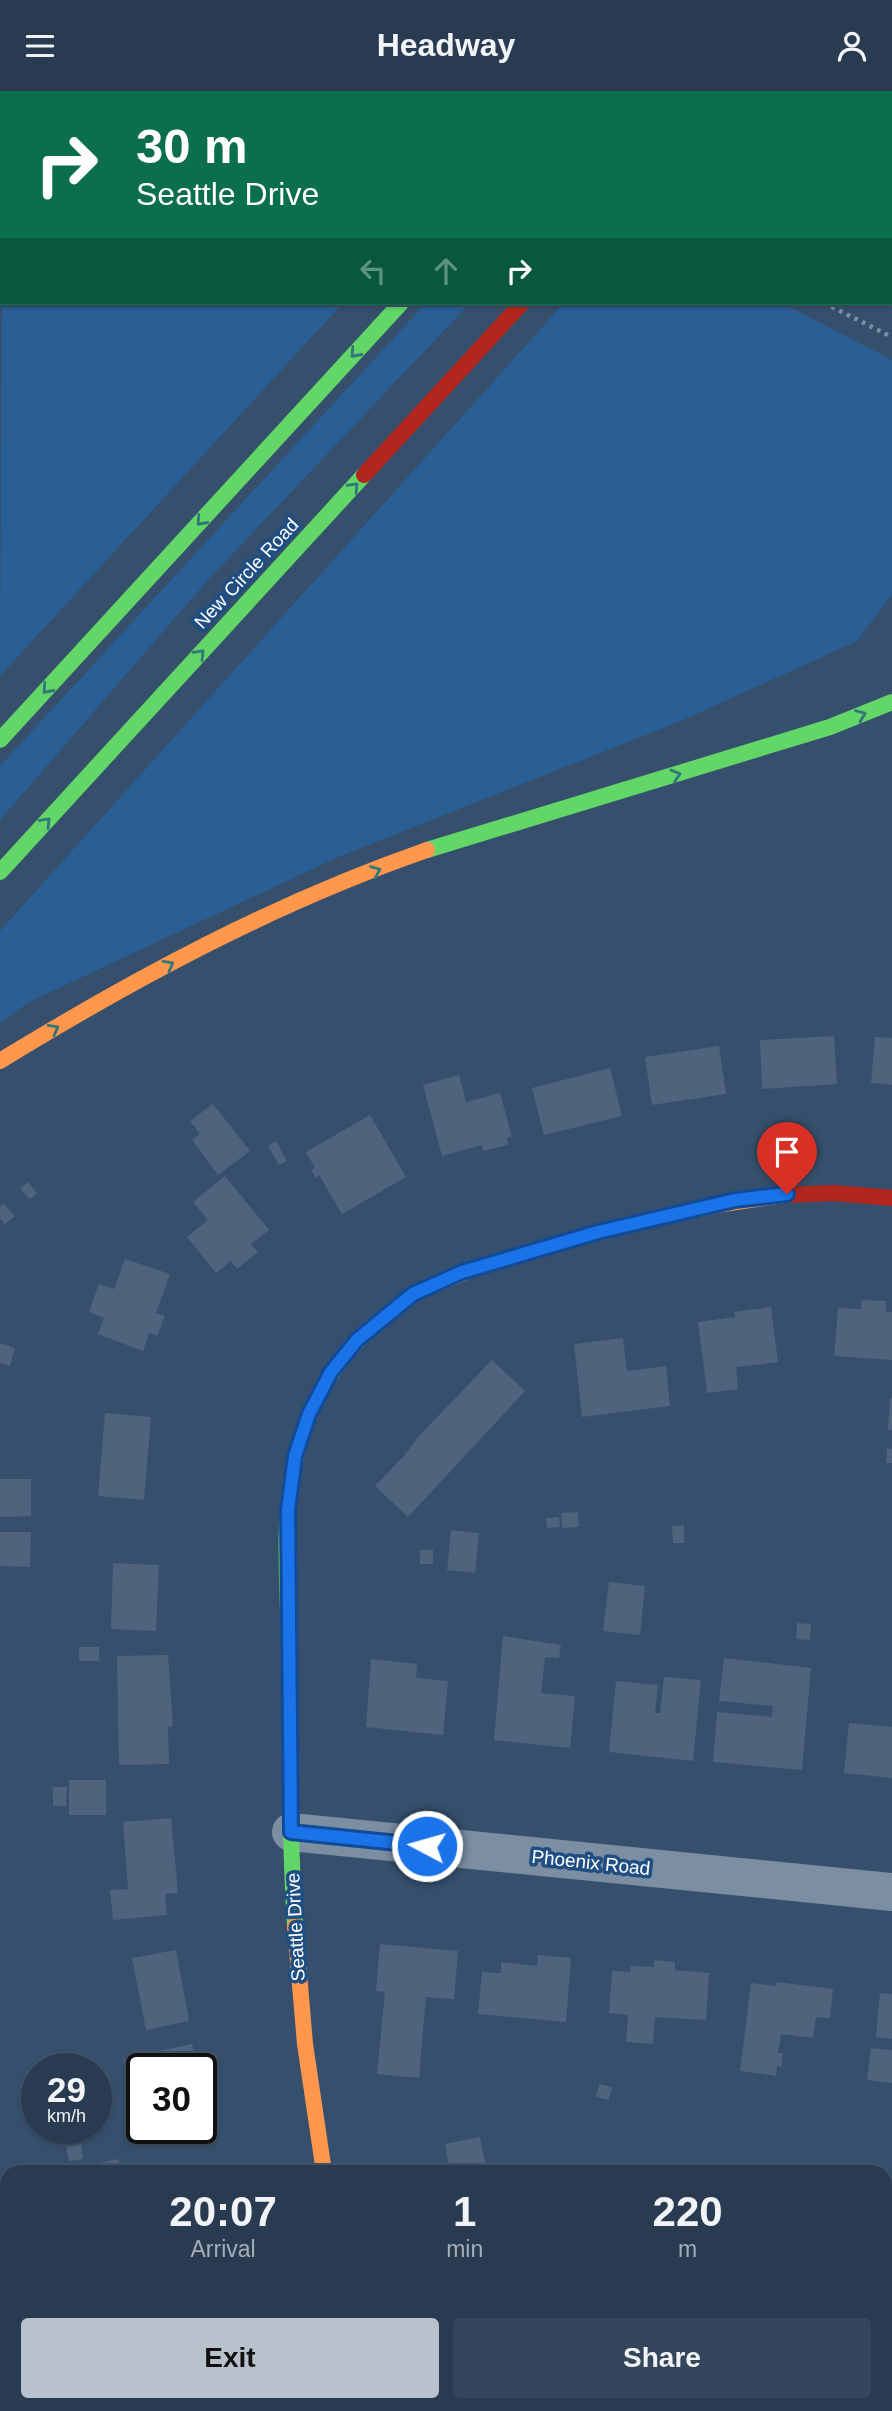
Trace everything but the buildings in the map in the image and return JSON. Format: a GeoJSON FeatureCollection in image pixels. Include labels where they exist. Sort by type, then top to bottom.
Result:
{"type":"FeatureCollection","features":[{"type":"Feature","properties":{"kind":"main road"},"geometry":{"type":"LineString","coordinates":[[0,740],[399,305]]}},
{"type":"Feature","properties":{"kind":"main road","name":"New Circle Road"},"geometry":{"type":"LineString","coordinates":[[0,872],[520,305]]}},
{"type":"Feature","properties":{"kind":"main road"},"geometry":{"type":"LineString","coordinates":[[0,1061],[208,943],[425,851],[830,727],[892,702]]}},
{"type":"Feature","properties":{"kind":"main road","name":"Seattle Drive"},"geometry":{"type":"LineString","coordinates":[[323,2165],[301,2029],[294,1941],[288,1510],[295,1456],[309,1414],[331,1372],[357,1340],[413,1294],[462,1272],[598,1232],[748,1198],[838,1193],[892,1198]]}},
{"type":"Feature","properties":{"kind":"street","name":"Phoenix Road"},"geometry":{"type":"LineString","coordinates":[[291,1832],[892,1892]]}},
{"type":"Feature","properties":{"kind":"path"},"geometry":{"type":"LineString","coordinates":[[828,305],[892,337]]}},
{"type":"Feature","properties":{"kind":"shaded area"},"geometry":{"type":"Polygon","coordinates":[[[2,305],[341,305],[0,676],[2,305]]]}},
{"type":"Feature","properties":{"kind":"shaded area"},"geometry":{"type":"Polygon","coordinates":[[[424,305],[468,305],[207,581],[0,820],[0,766],[424,305]]]}},
{"type":"Feature","properties":{"kind":"shaded area"},"geometry":{"type":"Polygon","coordinates":[[[562,305],[786,305],[892,360],[892,594],[857,641],[681,721],[338,857],[29,1002],[0,1023],[0,931],[562,305]]]}},
{"type":"Feature","properties":{"kind":"traffic: fast"},"geometry":{"type":"LineString","coordinates":[[0,740],[399,305]]}},
{"type":"Feature","properties":{"kind":"traffic: fast"},"geometry":{"type":"LineString","coordinates":[[0,872],[364,475]]}},
{"type":"Feature","properties":{"kind":"traffic: fast"},"geometry":{"type":"LineString","coordinates":[[427,850],[830,727],[892,702]]}},
{"type":"Feature","properties":{"kind":"traffic: fast"},"geometry":{"type":"LineString","coordinates":[[295,1926],[287,1570],[289,1494],[304,1427],[318,1395],[337,1365],[373,1326]]}},
{"type":"Feature","properties":{"kind":"traffic: slow"},"geometry":{"type":"LineString","coordinates":[[0,1061],[103,1000],[208,944],[316,893],[427,850]]}},
{"type":"Feature","properties":{"kind":"traffic: slow"},"geometry":{"type":"LineString","coordinates":[[373,1326],[415,1293],[477,1267],[625,1225],[723,1204],[784,1195]]}},
{"type":"Feature","properties":{"kind":"traffic: slow"},"geometry":{"type":"LineString","coordinates":[[295,1926],[305,2044],[323,2165]]}},
{"type":"Feature","properties":{"kind":"traffic: jam"},"geometry":{"type":"LineString","coordinates":[[364,475],[520,305]]}},
{"type":"Feature","properties":{"kind":"traffic: jam"},"geometry":{"type":"LineString","coordinates":[[784,1195],[834,1193],[892,1198]]}},
{"type":"Feature","properties":{"kind":"route"},"geometry":{"type":"LineString","coordinates":[[427,1846],[291,1832],[288,1510],[295,1456],[309,1414],[331,1372],[357,1340],[413,1294],[462,1272],[598,1232],[735,1200],[787,1194]]}}]}
